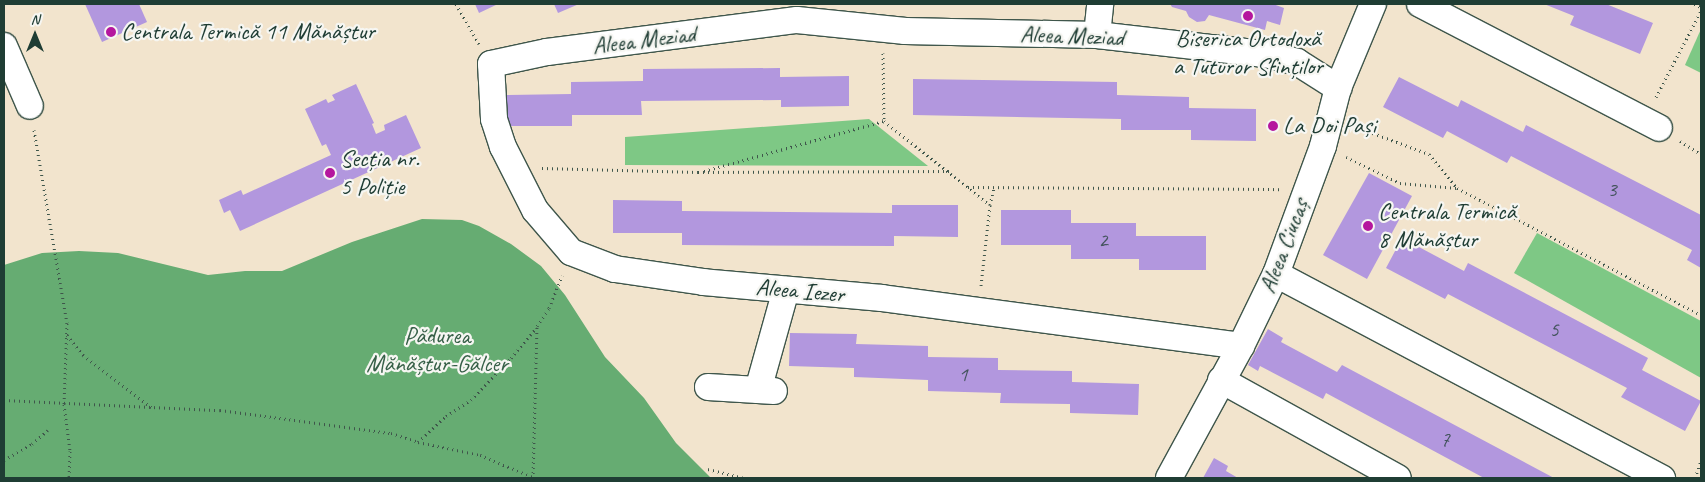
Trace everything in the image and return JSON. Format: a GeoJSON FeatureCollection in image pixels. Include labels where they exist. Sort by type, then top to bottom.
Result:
{"type":"FeatureCollection","features":[{"type":"Feature","properties":{"kind":"street"},"geometry":{"type":"LineString","coordinates":[[1098,34],[1100,4]]}},
{"type":"Feature","properties":{"kind":"street","name":"Aleea Ciucaș"},"geometry":{"type":"LineString","coordinates":[[1169,478],[1241,346],[1276,274],[1323,146],[1338,88],[1373,4]]}},
{"type":"Feature","properties":{"kind":"street"},"geometry":{"type":"LineString","coordinates":[[1420,4],[1652,124]]}},
{"type":"Feature","properties":{"kind":"street","name":"Aleea Meziad"},"geometry":{"type":"LineString","coordinates":[[491,64],[547,52],[793,12],[883,30],[1098,34],[1265,54],[1297,62],[1338,88]]}},
{"type":"Feature","properties":{"kind":"street"},"geometry":{"type":"LineString","coordinates":[[4,46],[30,106]]}},
{"type":"Feature","properties":{"kind":"street","name":"Aleea Iezer"},"geometry":{"type":"LineString","coordinates":[[491,64],[494,119],[503,147],[535,210],[571,252],[615,269],[704,282],[882,298],[1241,346]]}},
{"type":"Feature","properties":{"kind":"street"},"geometry":{"type":"LineString","coordinates":[[1276,274],[1662,478]]}},
{"type":"Feature","properties":{"kind":"street"},"geometry":{"type":"LineString","coordinates":[[708,387],[766,391],[786,290]]}},
{"type":"Feature","properties":{"kind":"street"},"geometry":{"type":"LineString","coordinates":[[1222,380],[1398,478]]}},
{"type":"Feature","properties":{"kind":"path"},"geometry":{"type":"LineString","coordinates":[[456,4],[491,64]]}},
{"type":"Feature","properties":{"kind":"path"},"geometry":{"type":"LineString","coordinates":[[1652,124],[1701,9],[1694,4]]}},
{"type":"Feature","properties":{"kind":"path"},"geometry":{"type":"LineString","coordinates":[[883,30],[884,121]]}},
{"type":"Feature","properties":{"kind":"path"},"geometry":{"type":"LineString","coordinates":[[30,106],[67,323],[64,404],[70,451],[69,478]]}},
{"type":"Feature","properties":{"kind":"path"},"geometry":{"type":"LineString","coordinates":[[1330,117],[1429,154],[1457,188]]}},
{"type":"Feature","properties":{"kind":"path"},"geometry":{"type":"LineString","coordinates":[[884,121],[990,205]]}},
{"type":"Feature","properties":{"kind":"path"},"geometry":{"type":"LineString","coordinates":[[698,172],[884,121]]}},
{"type":"Feature","properties":{"kind":"path"},"geometry":{"type":"LineString","coordinates":[[1323,146],[1400,183],[1457,188],[1701,315]]}},
{"type":"Feature","properties":{"kind":"path"},"geometry":{"type":"LineString","coordinates":[[514,167],[698,172],[949,171]]}},
{"type":"Feature","properties":{"kind":"path"},"geometry":{"type":"LineString","coordinates":[[968,187],[1306,189]]}},
{"type":"Feature","properties":{"kind":"path"},"geometry":{"type":"LineString","coordinates":[[979,310],[990,205],[994,187]]}},
{"type":"Feature","properties":{"kind":"path"},"geometry":{"type":"LineString","coordinates":[[418,442],[446,416],[471,400],[511,358],[537,326],[548,308],[571,252]]}},
{"type":"Feature","properties":{"kind":"path"},"geometry":{"type":"LineString","coordinates":[[4,400],[220,410],[391,433],[418,442],[480,455],[534,478],[537,326]]}},
{"type":"Feature","properties":{"kind":"path"},"geometry":{"type":"LineString","coordinates":[[67,334],[83,355],[151,407]]}},
{"type":"Feature","properties":{"kind":"path"},"geometry":{"type":"LineString","coordinates":[[4,460],[32,444],[48,430]]}},
{"type":"Feature","properties":{"kind":"path"},"geometry":{"type":"LineString","coordinates":[[1695,478],[1701,461]]}},
{"type":"Feature","properties":{"kind":"path"},"geometry":{"type":"LineString","coordinates":[[708,469],[742,478]]}},
{"type":"Feature","properties":{"kind":"green space"},"geometry":{"type":"Polygon","coordinates":[[[1701,29],[1701,73],[1685,65],[1701,29]]]}},
{"type":"Feature","properties":{"kind":"green space"},"geometry":{"type":"Polygon","coordinates":[[[869,119],[928,166],[625,165],[625,137],[869,119]]]}},
{"type":"Feature","properties":{"kind":"green space","name":"Pădurea Mănăștur-Gălcer"},"geometry":{"type":"Polygon","coordinates":[[[422,219],[462,220],[479,226],[511,244],[541,266],[565,295],[605,357],[644,398],[676,443],[711,478],[4,478],[4,265],[42,253],[79,251],[118,253],[208,275],[245,271],[282,271],[352,242],[422,219]]]}},
{"type":"Feature","properties":{"kind":"green space"},"geometry":{"type":"Polygon","coordinates":[[[1537,233],[1701,321],[1701,378],[1514,273],[1537,233]]]}},
{"type":"Feature","properties":{"kind":"building","name":"Centrala Termică 11 Mănăștur"},"geometry":{"type":"Polygon","coordinates":[[[85,4],[139,4],[147,22],[102,42],[85,4]]]}},
{"type":"Feature","properties":{"kind":"building"},"geometry":{"type":"Polygon","coordinates":[[[475,4],[498,4],[479,13],[475,4]]]}},
{"type":"Feature","properties":{"kind":"building"},"geometry":{"type":"Polygon","coordinates":[[[554,4],[579,4],[558,13],[554,4]]]}},
{"type":"Feature","properties":{"kind":"building","name":"Biserica Ortodoxă a Tuturor Sfinților"},"geometry":{"type":"Polygon","coordinates":[[[1170,4],[1273,4],[1284,8],[1280,25],[1267,21],[1265,30],[1209,15],[1205,21],[1197,22],[1189,17],[1186,11],[1172,7],[1170,4]]]}},
{"type":"Feature","properties":{"kind":"building"},"geometry":{"type":"Polygon","coordinates":[[[1544,4],[1606,4],[1653,23],[1640,54],[1570,25],[1574,16],[1544,4]]]}},
{"type":"Feature","properties":{"kind":"building"},"geometry":{"type":"Polygon","coordinates":[[[780,68],[780,77],[849,76],[849,106],[781,107],[781,100],[641,101],[642,115],[572,115],[572,126],[507,126],[507,95],[571,94],[571,82],[643,81],[643,69],[780,68]]]}},
{"type":"Feature","properties":{"kind":"building"},"geometry":{"type":"Polygon","coordinates":[[[1399,77],[1458,107],[1461,100],[1523,132],[1526,125],[1701,215],[1701,268],[1687,260],[1692,250],[1511,156],[1507,163],[1447,131],[1443,138],[1383,107],[1399,77]]]}},
{"type":"Feature","properties":{"kind":"building"},"geometry":{"type":"Polygon","coordinates":[[[913,79],[1117,82],[1117,95],[1189,97],[1189,108],[1256,109],[1256,141],[1191,140],[1191,130],[1121,130],[1121,119],[913,115],[913,79]]]}},
{"type":"Feature","properties":{"kind":"building","name":"Secția nr. 5 Poliție"},"geometry":{"type":"Polygon","coordinates":[[[356,84],[374,123],[372,124],[376,134],[385,130],[384,125],[406,115],[421,148],[240,231],[230,210],[224,213],[219,200],[241,190],[243,195],[331,155],[326,144],[322,146],[305,109],[326,99],[328,103],[335,100],[332,95],[356,84]]]}},
{"type":"Feature","properties":{"kind":"building","name":"Centrala Termică 8 Mănăștur"},"geometry":{"type":"Polygon","coordinates":[[[1369,173],[1412,196],[1367,279],[1323,255],[1369,173]]]}},
{"type":"Feature","properties":{"kind":"building"},"geometry":{"type":"Polygon","coordinates":[[[613,200],[682,201],[682,211],[892,213],[892,205],[958,205],[958,237],[894,236],[894,246],[682,245],[682,233],[613,233],[613,200]]]}},
{"type":"Feature","properties":{"kind":"building"},"geometry":{"type":"Polygon","coordinates":[[[1001,210],[1071,210],[1071,223],[1136,223],[1136,236],[1206,236],[1206,270],[1139,270],[1139,259],[1071,259],[1071,245],[1001,245],[1001,210]]]}},
{"type":"Feature","properties":{"kind":"building"},"geometry":{"type":"Polygon","coordinates":[[[1402,238],[1464,271],[1468,263],[1648,358],[1642,370],[1701,401],[1685,431],[1621,397],[1627,388],[1448,294],[1445,299],[1386,268],[1402,238]]]}},
{"type":"Feature","properties":{"kind":"building"},"geometry":{"type":"Polygon","coordinates":[[[1268,329],[1283,338],[1281,342],[1337,372],[1342,365],[1554,478],[1484,478],[1326,393],[1323,399],[1260,366],[1258,371],[1248,365],[1268,329]]]}},
{"type":"Feature","properties":{"kind":"building"},"geometry":{"type":"Polygon","coordinates":[[[790,333],[857,334],[856,344],[928,346],[928,357],[998,358],[998,370],[1072,371],[1072,382],[1139,384],[1138,415],[1070,413],[1070,404],[1000,403],[1001,393],[928,391],[928,380],[854,377],[854,368],[789,366],[790,333]]]}},
{"type":"Feature","properties":{"kind":"building"},"geometry":{"type":"Polygon","coordinates":[[[1214,458],[1228,466],[1226,471],[1238,478],[1203,478],[1214,458]]]}},
{"type":"Feature","properties":{"kind":"place","name":"Biserica Ortodoxă a Tuturor Sfinților"},"geometry":{"type":"Point","coordinates":[1248,16]}},
{"type":"Feature","properties":{"kind":"place","name":"Centrala Termică 11 Mănăștur"},"geometry":{"type":"Point","coordinates":[111,32]}},
{"type":"Feature","properties":{"kind":"place","name":"La Doi Pași"},"geometry":{"type":"Point","coordinates":[1273,126]}},
{"type":"Feature","properties":{"kind":"place","name":"Secția nr. 5 Poliție"},"geometry":{"type":"Point","coordinates":[330,173]}},
{"type":"Feature","properties":{"kind":"place","name":"Centrala Termică 8 Mănăștur"},"geometry":{"type":"Point","coordinates":[1368,226]}}]}
